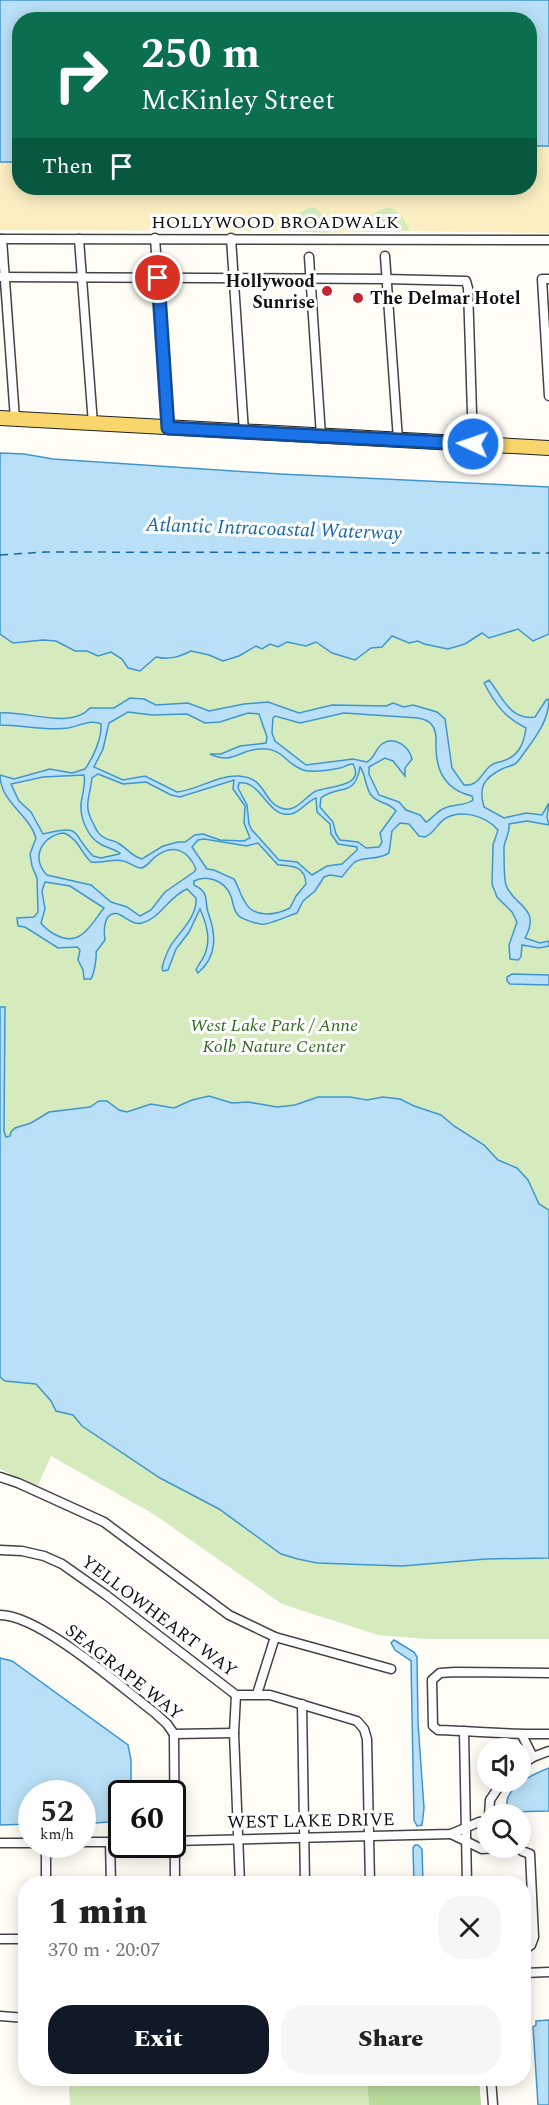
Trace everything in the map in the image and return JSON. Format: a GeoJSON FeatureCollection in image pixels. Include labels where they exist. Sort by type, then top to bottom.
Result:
{"type":"FeatureCollection","features":[{"type":"Feature","properties":{"kind":"main road"},"geometry":{"type":"LineString","coordinates":[[0,418],[549,448]]}},
{"type":"Feature","properties":{"kind":"street","name":"HOLLYWOOD BROADWALK"},"geometry":{"type":"LineString","coordinates":[[1,238],[549,240]]}},
{"type":"Feature","properties":{"kind":"street"},"geometry":{"type":"LineString","coordinates":[[1,238],[2,277],[15,419]]}},
{"type":"Feature","properties":{"kind":"street"},"geometry":{"type":"LineString","coordinates":[[155,238],[168,428]]}},
{"type":"Feature","properties":{"kind":"street"},"geometry":{"type":"LineString","coordinates":[[231,238],[244,432]]}},
{"type":"Feature","properties":{"kind":"street"},"geometry":{"type":"LineString","coordinates":[[79,239],[93,424]]}},
{"type":"Feature","properties":{"kind":"street"},"geometry":{"type":"LineString","coordinates":[[385,256],[398,440]]}},
{"type":"Feature","properties":{"kind":"street"},"geometry":{"type":"LineString","coordinates":[[309,257],[321,436]]}},
{"type":"Feature","properties":{"kind":"street"},"geometry":{"type":"LineString","coordinates":[[2,277],[466,281],[473,444]]}},
{"type":"Feature","properties":{"kind":"street"},"geometry":{"type":"LineString","coordinates":[[545,279],[549,396]]}},
{"type":"Feature","properties":{"kind":"street"},"geometry":{"type":"LineString","coordinates":[[0,1477],[104,1522],[229,1616],[275,1637],[391,1669]]}},
{"type":"Feature","properties":{"kind":"street","name":"YELLOWHEART WAY"},"geometry":{"type":"LineString","coordinates":[[0,1550],[22,1551],[44,1556],[62,1564],[236,1695],[270,1695],[357,1721],[367,1739],[370,1836]]}},
{"type":"Feature","properties":{"kind":"street","name":"SEAGRAPE WAY"},"geometry":{"type":"LineString","coordinates":[[0,1615],[9,1615],[33,1623],[155,1713],[174,1734],[234,1733]]}},
{"type":"Feature","properties":{"kind":"street"},"geometry":{"type":"LineString","coordinates":[[257,1694],[275,1637]]}},
{"type":"Feature","properties":{"kind":"street"},"geometry":{"type":"LineString","coordinates":[[549,1673],[455,1672],[440,1673],[432,1680],[433,1726],[438,1730],[486,1731],[522,1735],[549,1734]]}},
{"type":"Feature","properties":{"kind":"street"},"geometry":{"type":"LineString","coordinates":[[236,1695],[234,1733],[240,1876]]}},
{"type":"Feature","properties":{"kind":"street"},"geometry":{"type":"LineString","coordinates":[[302,1704],[305,1876]]}},
{"type":"Feature","properties":{"kind":"street"},"geometry":{"type":"LineString","coordinates":[[464,1731],[467,1876]]}},
{"type":"Feature","properties":{"kind":"street"},"geometry":{"type":"LineString","coordinates":[[174,1734],[174,1780]]}},
{"type":"Feature","properties":{"kind":"street"},"geometry":{"type":"LineString","coordinates":[[522,1735],[533,1757],[549,1751]]}},
{"type":"Feature","properties":{"kind":"street"},"geometry":{"type":"LineString","coordinates":[[465,1810],[473,1819],[477,1820]]}},
{"type":"Feature","properties":{"kind":"street","name":"WEST LAKE DRIVE"},"geometry":{"type":"LineString","coordinates":[[186,1841],[451,1834],[477,1823]]}},
{"type":"Feature","properties":{"kind":"street"},"geometry":{"type":"LineString","coordinates":[[477,1829],[472,1835],[477,1842]]}},
{"type":"Feature","properties":{"kind":"street","name":"WEST LAKE DRIVE"},"geometry":{"type":"LineString","coordinates":[[451,1834],[477,1846]]}},
{"type":"Feature","properties":{"kind":"street"},"geometry":{"type":"LineString","coordinates":[[370,1836],[370,1876]]}},
{"type":"Feature","properties":{"kind":"street"},"geometry":{"type":"LineString","coordinates":[[0,1844],[18,1843]]}},
{"type":"Feature","properties":{"kind":"street"},"geometry":{"type":"LineString","coordinates":[[466,1863],[477,1849]]}},
{"type":"Feature","properties":{"kind":"street"},"geometry":{"type":"LineString","coordinates":[[45,1858],[46,1876]]}},
{"type":"Feature","properties":{"kind":"street"},"geometry":{"type":"LineString","coordinates":[[110,1858],[111,1876]]}},
{"type":"Feature","properties":{"kind":"street"},"geometry":{"type":"LineString","coordinates":[[174,1858],[175,1876]]}},
{"type":"Feature","properties":{"kind":"street"},"geometry":{"type":"LineString","coordinates":[[530,1858],[534,1937],[531,1941]]}},
{"type":"Feature","properties":{"kind":"street"},"geometry":{"type":"LineString","coordinates":[[0,1939],[18,1939]]}},
{"type":"Feature","properties":{"kind":"street"},"geometry":{"type":"LineString","coordinates":[[531,1973],[549,1972]]}},
{"type":"Feature","properties":{"kind":"street"},"geometry":{"type":"LineString","coordinates":[[0,2016],[18,2017]]}},
{"type":"Feature","properties":{"kind":"street"},"geometry":{"type":"LineString","coordinates":[[492,2086],[493,2105]]}},
{"type":"Feature","properties":{"kind":"green space"},"geometry":{"type":"Polygon","coordinates":[[[314,207],[325,218],[329,233],[287,231],[297,215],[314,207]]]}},
{"type":"Feature","properties":{"kind":"green space"},"geometry":{"type":"Polygon","coordinates":[[[389,207],[402,216],[410,231],[365,232],[368,217],[378,210],[389,207]]]}},
{"type":"Feature","properties":{"kind":"green space","name":"West Lake Park / Anne Kolb Nature Center"},"geometry":{"type":"Polygon","coordinates":[[[0,599],[549,614],[549,1639],[426,1639],[378,1635],[282,1604],[155,1515],[51,1456],[37,1487],[0,1469],[0,599]]]}},
{"type":"Feature","properties":{"kind":"green space"},"geometry":{"type":"Polygon","coordinates":[[[69,2086],[368,2086],[369,2105],[70,2105],[69,2086]]]}},
{"type":"Feature","properties":{"kind":"green space"},"geometry":{"type":"Polygon","coordinates":[[[368,2086],[480,2086],[481,2105],[369,2105],[368,2086]]]}},
{"type":"Feature","properties":{"kind":"sand"},"geometry":{"type":"Polygon","coordinates":[[[537,146],[549,146],[549,233],[410,231],[402,216],[389,207],[378,210],[368,217],[365,232],[329,233],[325,218],[314,207],[297,215],[287,231],[0,230],[0,162],[12,162],[12,195],[537,195],[537,146]]]}},
{"type":"Feature","properties":{"kind":"water"},"geometry":{"type":"Polygon","coordinates":[[[0,0],[549,0],[549,146],[537,146],[537,12],[12,12],[12,162],[0,162],[0,0]]]}},
{"type":"Feature","properties":{"kind":"water","name":"Atlantic Intracoastal Waterway"},"geometry":{"type":"Polygon","coordinates":[[[0,453],[53,459],[280,474],[549,487],[549,634],[533,641],[518,629],[489,638],[482,633],[465,644],[448,649],[418,641],[409,643],[392,636],[382,647],[371,648],[355,660],[332,653],[316,642],[306,646],[287,642],[278,647],[270,644],[262,649],[256,646],[239,656],[223,661],[191,651],[174,657],[156,657],[140,671],[128,668],[122,659],[111,652],[98,656],[87,651],[75,651],[56,641],[13,643],[0,634],[0,453]]]}},
{"type":"Feature","properties":{"kind":"water"},"geometry":{"type":"Polygon","coordinates":[[[489,680],[513,711],[526,717],[535,717],[549,699],[547,714],[533,741],[516,763],[496,772],[487,780],[482,789],[482,800],[484,807],[504,818],[526,813],[542,815],[549,803],[547,817],[549,825],[527,821],[509,824],[504,847],[504,872],[506,885],[510,892],[528,913],[530,920],[525,938],[540,943],[549,941],[549,946],[539,948],[522,945],[521,957],[518,960],[510,959],[509,945],[517,922],[512,912],[497,897],[492,884],[493,845],[498,830],[487,821],[466,814],[446,818],[425,837],[419,836],[409,824],[400,823],[392,831],[389,853],[355,862],[342,877],[330,875],[324,877],[315,891],[303,901],[297,913],[264,924],[239,916],[235,911],[230,894],[219,882],[204,878],[194,881],[194,885],[206,896],[214,936],[209,959],[198,973],[196,970],[206,952],[208,939],[200,909],[189,932],[176,949],[168,970],[163,971],[162,968],[171,945],[194,911],[196,898],[187,889],[154,917],[142,923],[133,922],[116,913],[108,917],[104,931],[105,940],[96,952],[91,979],[84,979],[78,960],[80,950],[77,947],[58,948],[25,927],[18,926],[17,918],[34,917],[38,912],[37,878],[30,854],[36,838],[5,793],[0,775],[14,779],[50,769],[72,773],[85,769],[96,748],[101,724],[89,723],[59,729],[0,725],[0,713],[71,718],[90,708],[114,708],[130,698],[144,699],[156,705],[188,703],[209,711],[268,702],[299,713],[332,705],[386,706],[393,703],[404,707],[413,705],[437,712],[445,719],[452,768],[464,785],[469,785],[476,782],[491,765],[508,759],[517,752],[524,739],[526,728],[501,710],[484,683],[489,680]],[[128,712],[109,723],[103,749],[94,767],[123,780],[145,776],[177,792],[223,778],[239,776],[255,781],[275,805],[286,809],[296,807],[316,791],[350,781],[356,772],[353,764],[326,770],[303,770],[273,750],[267,749],[252,750],[230,758],[210,754],[221,754],[240,746],[266,743],[267,737],[259,714],[248,713],[220,722],[205,723],[187,714],[152,715],[128,712]],[[344,713],[300,723],[275,716],[272,733],[275,741],[306,765],[353,759],[367,762],[382,744],[392,741],[401,744],[408,750],[412,759],[405,768],[405,776],[393,761],[385,758],[369,767],[369,774],[379,795],[399,802],[406,810],[420,815],[426,822],[442,809],[473,800],[472,796],[455,789],[444,779],[436,756],[436,735],[430,723],[425,720],[344,713]],[[360,767],[350,787],[321,798],[320,807],[333,822],[340,840],[358,842],[366,848],[379,847],[382,842],[380,833],[396,811],[371,795],[360,767]],[[98,774],[92,778],[88,811],[98,832],[142,859],[163,846],[185,842],[195,835],[203,834],[220,840],[244,841],[250,838],[244,823],[245,806],[233,789],[234,780],[180,797],[171,795],[146,782],[123,784],[98,774]],[[84,775],[43,777],[11,784],[19,801],[31,812],[43,834],[71,831],[93,856],[101,858],[120,853],[97,842],[86,828],[81,810],[84,775]],[[239,783],[238,788],[247,805],[252,830],[279,860],[297,862],[312,875],[327,866],[342,864],[357,850],[357,847],[338,844],[331,834],[330,824],[317,812],[316,798],[295,813],[283,814],[270,805],[253,787],[239,783]],[[64,833],[44,843],[39,855],[39,862],[47,875],[91,885],[111,902],[127,907],[140,916],[151,910],[165,892],[196,869],[189,857],[174,850],[162,853],[141,868],[119,860],[91,862],[69,835],[64,833]],[[198,840],[192,847],[207,869],[234,879],[249,907],[266,914],[290,908],[306,884],[301,870],[278,865],[258,843],[247,846],[198,840]],[[45,882],[42,891],[45,909],[41,923],[56,935],[72,939],[90,927],[104,908],[70,886],[45,882]]]}},
{"type":"Feature","properties":{"kind":"water"},"geometry":{"type":"Polygon","coordinates":[[[512,974],[549,975],[549,985],[510,984],[507,977],[512,974]]]}},
{"type":"Feature","properties":{"kind":"water"},"geometry":{"type":"Polygon","coordinates":[[[0,1007],[5,1007],[4,1131],[6,1137],[10,1136],[15,1128],[31,1123],[49,1112],[90,1107],[99,1101],[107,1101],[119,1110],[127,1112],[151,1104],[174,1108],[209,1096],[232,1103],[248,1102],[277,1107],[295,1105],[318,1097],[350,1097],[367,1100],[383,1097],[400,1099],[441,1115],[484,1145],[498,1160],[517,1168],[528,1180],[539,1204],[549,1210],[549,1558],[486,1559],[402,1566],[317,1563],[281,1554],[219,1509],[160,1478],[82,1426],[73,1415],[56,1411],[51,1401],[36,1384],[5,1381],[0,1377],[0,1007]]]}},
{"type":"Feature","properties":{"kind":"water"},"geometry":{"type":"Polygon","coordinates":[[[394,1640],[414,1652],[417,1657],[418,1723],[424,1808],[422,1825],[417,1826],[414,1820],[411,1661],[395,1650],[391,1643],[394,1640]]]}},
{"type":"Feature","properties":{"kind":"water"},"geometry":{"type":"Polygon","coordinates":[[[0,1658],[12,1661],[128,1745],[131,1780],[108,1780],[108,1822],[96,1823],[96,1780],[18,1780],[18,1824],[0,1825],[0,1658]]]}},
{"type":"Feature","properties":{"kind":"water"},"geometry":{"type":"Polygon","coordinates":[[[549,1768],[549,1811],[531,1811],[531,1804],[507,1804],[512,1792],[531,1792],[531,1776],[549,1768]]]}},
{"type":"Feature","properties":{"kind":"water"},"geometry":{"type":"Polygon","coordinates":[[[418,1845],[422,1849],[423,1876],[414,1876],[413,1848],[418,1845]]]}},
{"type":"Feature","properties":{"kind":"water"},"geometry":{"type":"Polygon","coordinates":[[[549,2020],[549,2105],[538,2105],[533,2027],[536,2021],[549,2020]]]}},
{"type":"Feature","properties":{"kind":"ferry route"},"geometry":{"type":"LineString","coordinates":[[0,555],[45,552],[549,553]]}},
{"type":"Feature","properties":{"kind":"place","name":"Hollywood Sunrise"},"geometry":{"type":"Point","coordinates":[327,291]}},
{"type":"Feature","properties":{"kind":"place","name":"The Delmar Hotel"},"geometry":{"type":"Point","coordinates":[358,298]}},
{"type":"Feature","properties":{"kind":"route"},"geometry":{"type":"LineString","coordinates":[[158,278],[168,428],[473,444]]}}]}
